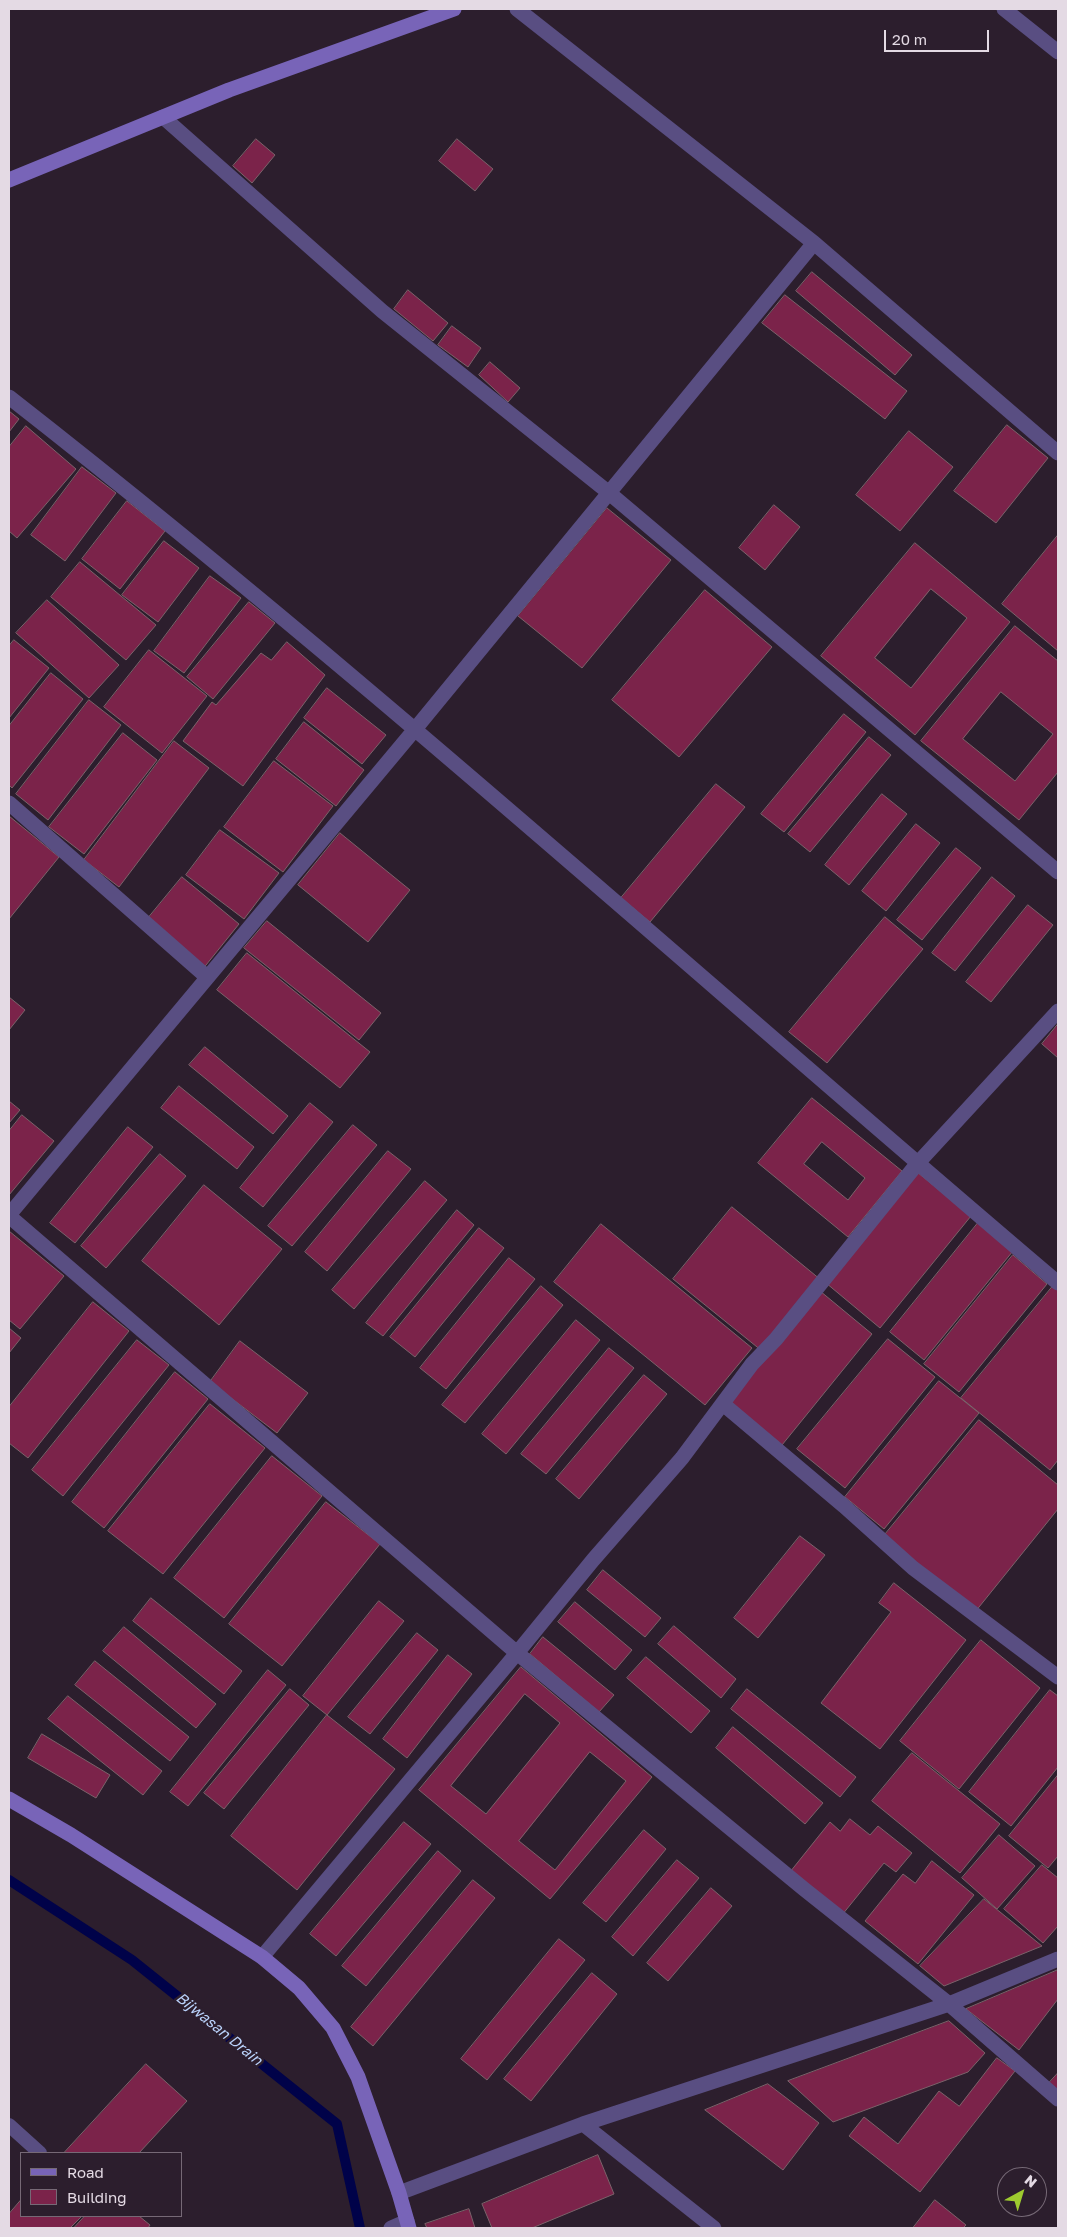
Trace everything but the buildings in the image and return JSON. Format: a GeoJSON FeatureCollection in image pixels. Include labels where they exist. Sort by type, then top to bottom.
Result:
{"type":"FeatureCollection","features":[{"type":"Feature","properties":{"kind":"street"},"geometry":{"type":"LineString","coordinates":[[9,180],[229,90],[454,9]]}},
{"type":"Feature","properties":{"kind":"street"},"geometry":{"type":"LineString","coordinates":[[517,9],[814,243],[1058,452]]}},
{"type":"Feature","properties":{"kind":"street"},"geometry":{"type":"LineString","coordinates":[[1004,9],[1058,52]]}},
{"type":"Feature","properties":{"kind":"street"},"geometry":{"type":"LineString","coordinates":[[163,118],[382,311],[608,492],[1058,872]]}},
{"type":"Feature","properties":{"kind":"street"},"geometry":{"type":"LineString","coordinates":[[814,243],[416,728],[9,1216],[517,1653],[804,1889],[949,2004],[1058,2099]]}},
{"type":"Feature","properties":{"kind":"street"},"geometry":{"type":"LineString","coordinates":[[9,397],[72,446],[416,728],[917,1164],[1058,1283]]}},
{"type":"Feature","properties":{"kind":"street"},"geometry":{"type":"LineString","coordinates":[[9,803],[207,977]]}},
{"type":"Feature","properties":{"kind":"street"},"geometry":{"type":"LineString","coordinates":[[262,1957],[593,1560],[682,1458],[752,1364],[776,1339],[917,1164],[1058,1011]]}},
{"type":"Feature","properties":{"kind":"street"},"geometry":{"type":"LineString","coordinates":[[722,1404],[844,1506],[913,1568],[1058,1678]]}},
{"type":"Feature","properties":{"kind":"street"},"geometry":{"type":"LineString","coordinates":[[9,1799],[71,1835],[262,1957],[299,1988],[333,2028],[358,2077],[399,2193],[408,2225],[391,2228]]}},
{"type":"Feature","properties":{"kind":"street"},"geometry":{"type":"LineString","coordinates":[[399,2193],[583,2124],[949,2004],[1058,1959]]}},
{"type":"Feature","properties":{"kind":"street"},"geometry":{"type":"LineString","coordinates":[[583,2124],[714,2228]]}},
{"type":"Feature","properties":{"kind":"lane"},"geometry":{"type":"LineString","coordinates":[[9,2125],[39,2152]]}},
{"type":"Feature","properties":{"kind":"waterway","name":"Bijwasan Drain"},"geometry":{"type":"LineString","coordinates":[[9,1880],[132,1960],[337,2124],[360,2228]]}}]}
